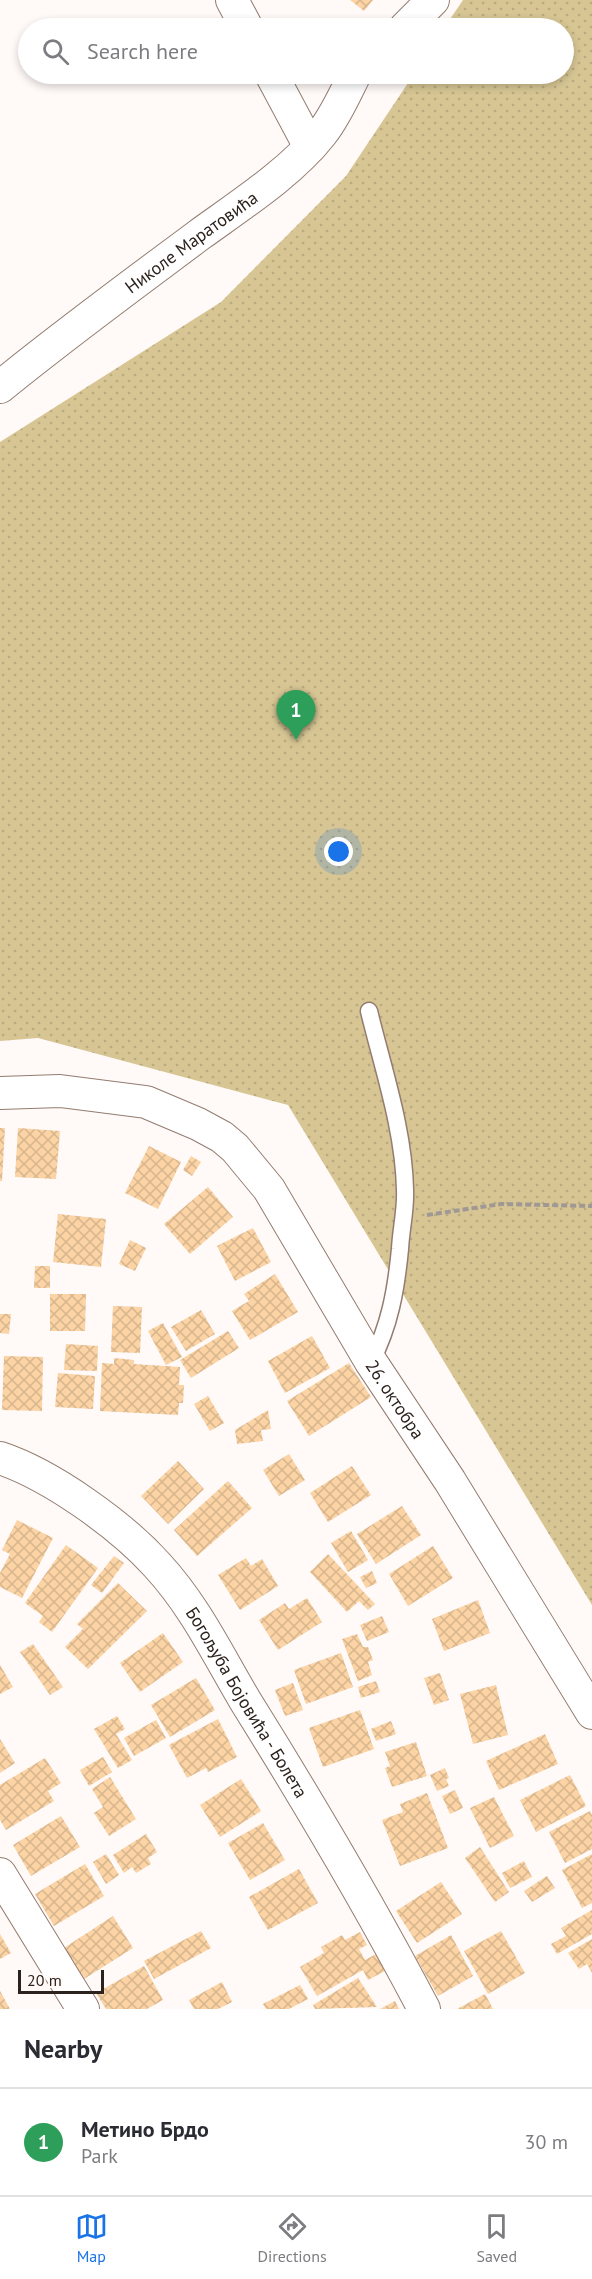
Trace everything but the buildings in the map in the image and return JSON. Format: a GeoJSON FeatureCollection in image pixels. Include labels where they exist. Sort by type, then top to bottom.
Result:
{"type":"FeatureCollection","features":[{"type":"Feature","properties":{"kind":"street"},"geometry":{"type":"LineString","coordinates":[[232,0],[242,18]]}},
{"type":"Feature","properties":{"kind":"street"},"geometry":{"type":"LineString","coordinates":[[416,18],[432,0]]}},
{"type":"Feature","properties":{"kind":"street"},"geometry":{"type":"LineString","coordinates":[[276,84],[309,147]]}},
{"type":"Feature","properties":{"kind":"street","name":"Николе Маратовића"},"geometry":{"type":"LineString","coordinates":[[0,387],[62,337],[258,192],[309,147],[332,119],[350,84]]}},
{"type":"Feature","properties":{"kind":"street","name":"26. октобра"},"geometry":{"type":"LineString","coordinates":[[0,1093],[71,1093],[146,1102],[222,1137],[235,1148],[269,1189],[371,1362],[450,1481],[592,1713]]}},
{"type":"Feature","properties":{"kind":"street","name":"Богољуба Бојовића - Болета"},"geometry":{"type":"LineString","coordinates":[[0,1458],[40,1477],[93,1510],[141,1548],[174,1584],[210,1636],[228,1671],[314,1812],[377,1920],[424,2009]]}},
{"type":"Feature","properties":{"kind":"street"},"geometry":{"type":"LineString","coordinates":[[0,1874],[83,2009]]}},
{"type":"Feature","properties":{"kind":"lane"},"geometry":{"type":"LineString","coordinates":[[369,1011],[400,1148],[405,1190],[398,1279],[382,1341],[371,1362]]}},
{"type":"Feature","properties":{"kind":"path"},"geometry":{"type":"LineString","coordinates":[[403,1220],[501,1204],[592,1206]]}},
{"type":"Feature","properties":{"kind":"shaded area"},"geometry":{"type":"Polygon","coordinates":[[[463,0],[592,0],[592,1605],[288,1105],[38,1038],[0,1041],[0,442],[221,302],[346,176],[407,84],[574,84],[574,18],[451,18],[463,0]]]}},
{"type":"Feature","properties":{"kind":"place","name":"Метино Брдо"},"geometry":{"type":"Point","coordinates":[296,740]}}]}
